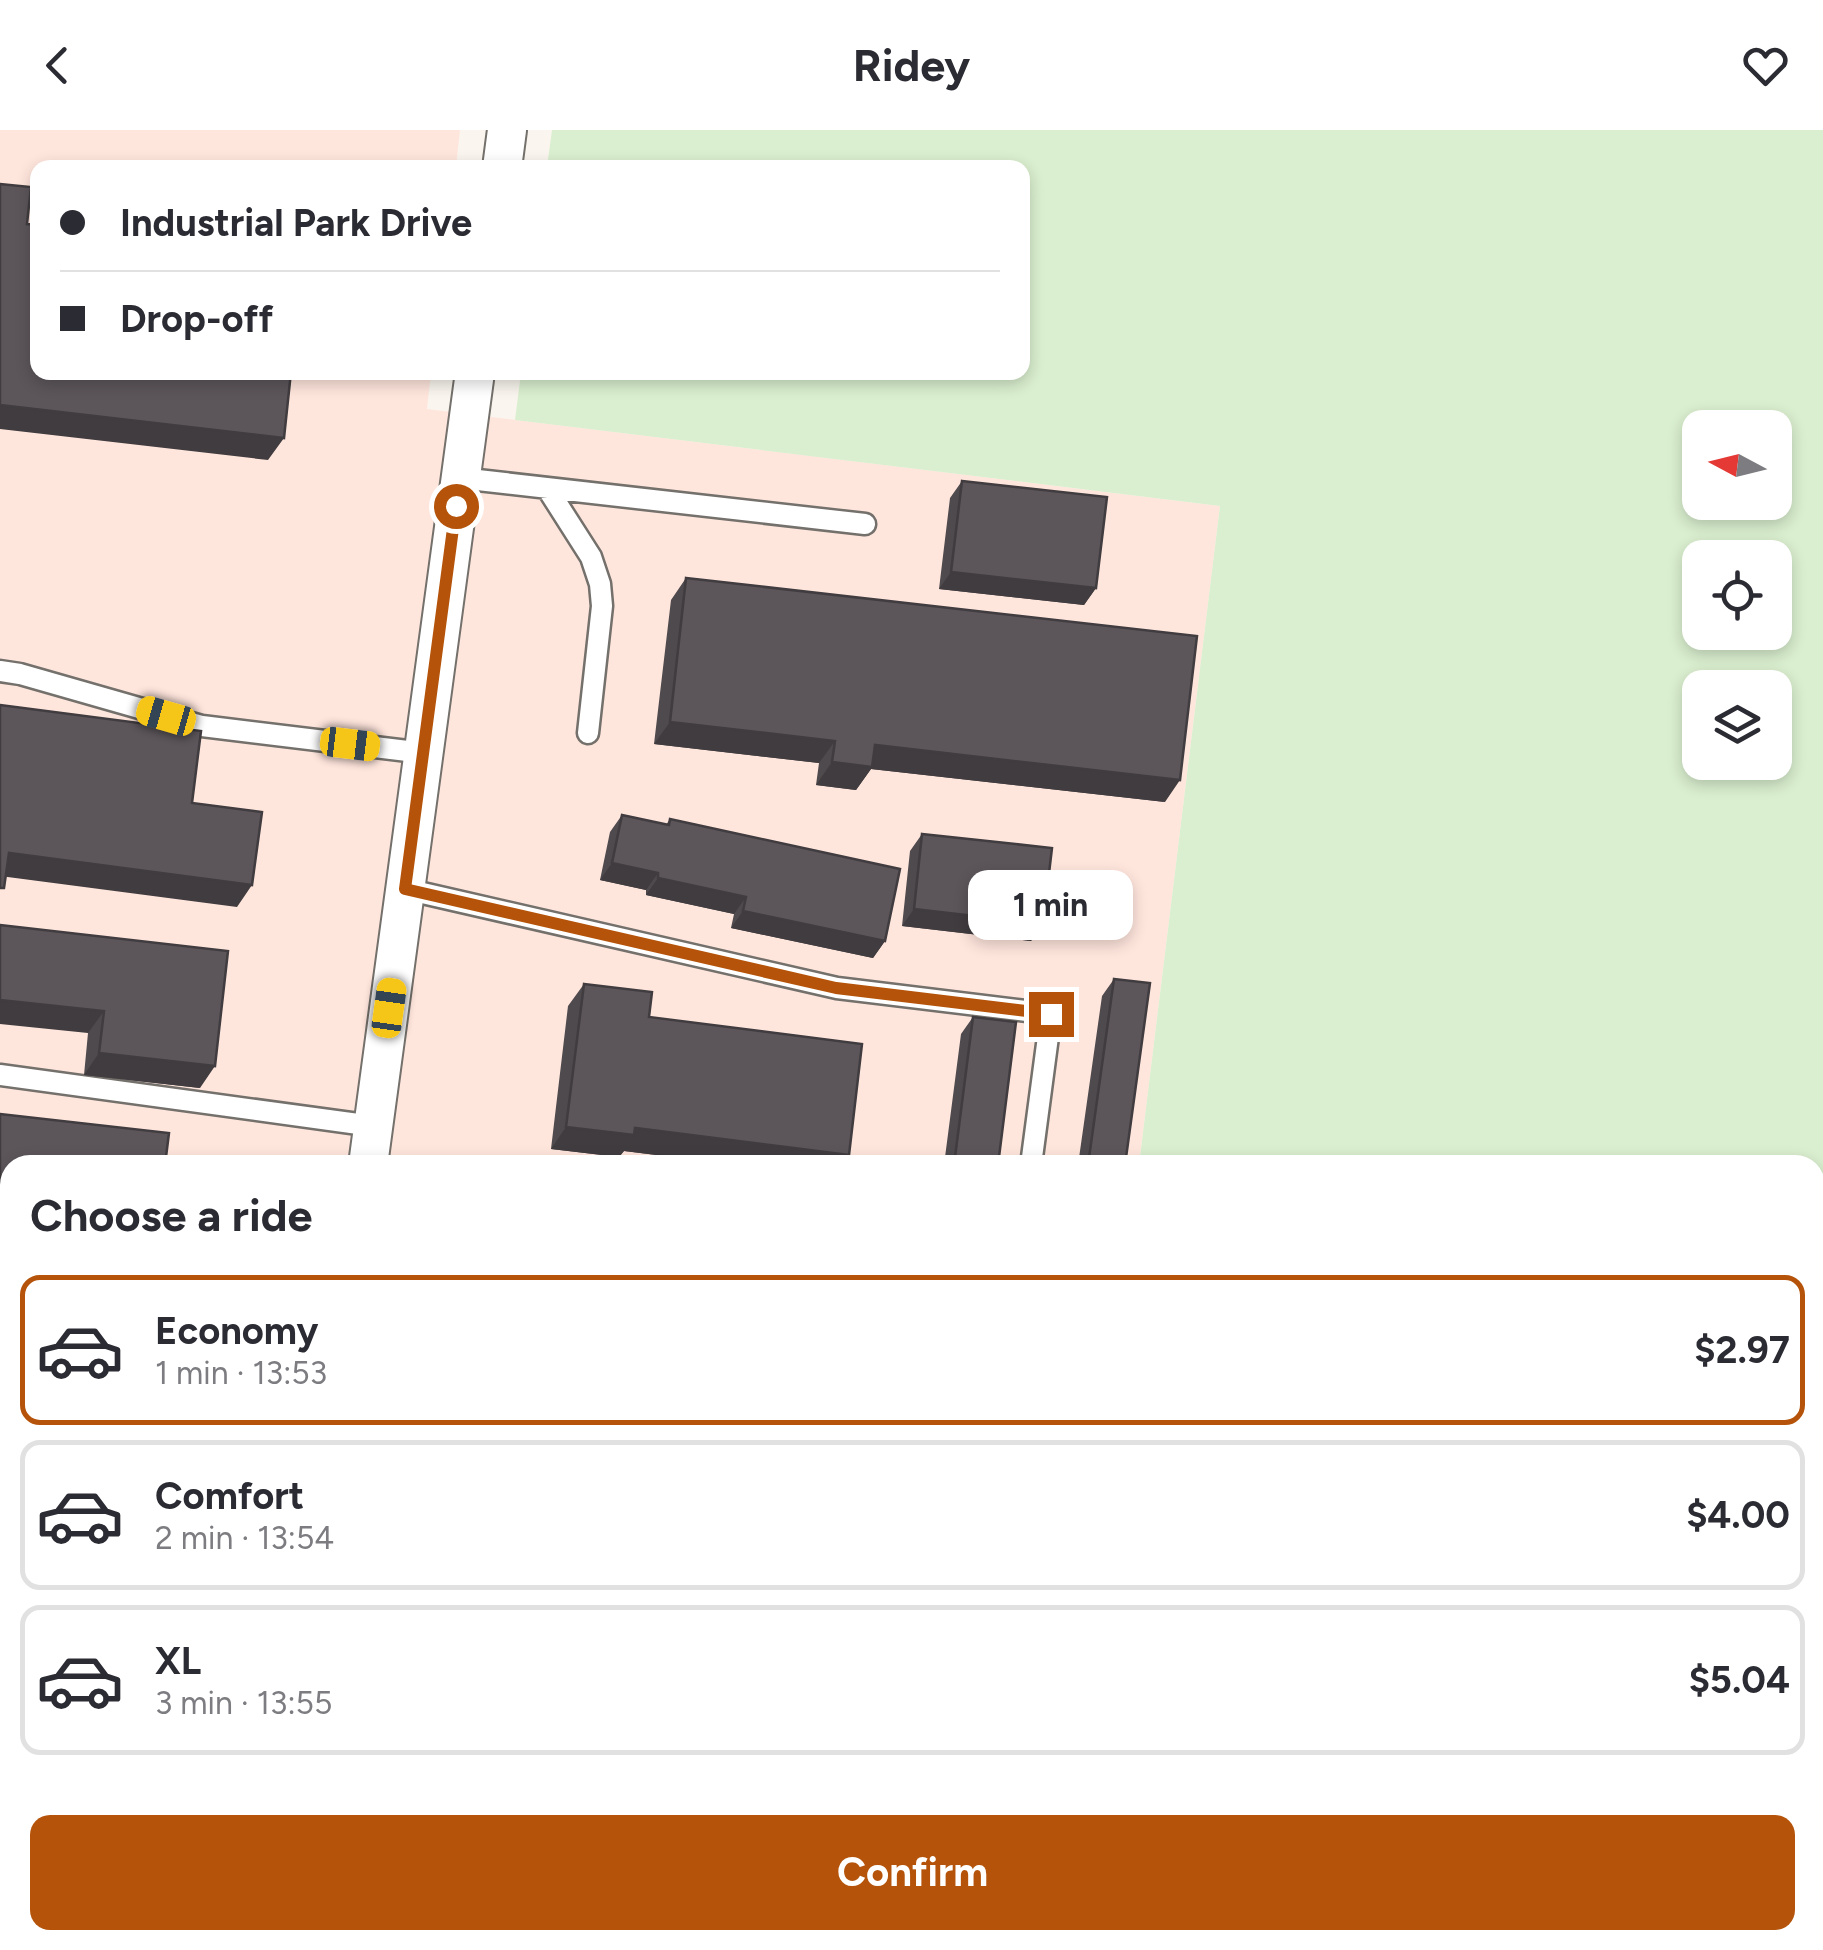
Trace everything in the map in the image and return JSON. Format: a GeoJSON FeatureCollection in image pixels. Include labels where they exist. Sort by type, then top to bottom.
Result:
{"type":"FeatureCollection","features":[{"type":"Feature","properties":{"kind":"street"},"geometry":{"type":"LineString","coordinates":[[503,160],[507,130]]}},
{"type":"Feature","properties":{"kind":"street"},"geometry":{"type":"LineString","coordinates":[[369,1155],[473,380]]}},
{"type":"Feature","properties":{"kind":"lane"},"geometry":{"type":"LineString","coordinates":[[460,478],[865,524]]}},
{"type":"Feature","properties":{"kind":"lane"},"geometry":{"type":"LineString","coordinates":[[548,488],[592,557],[600,584],[602,606],[588,733]]}},
{"type":"Feature","properties":{"kind":"lane"},"geometry":{"type":"LineString","coordinates":[[0,672],[20,674],[202,726],[424,753]]}},
{"type":"Feature","properties":{"kind":"lane"},"geometry":{"type":"LineString","coordinates":[[405,889],[836,988],[1051,1014],[1032,1155]]}},
{"type":"Feature","properties":{"kind":"lane"},"geometry":{"type":"LineString","coordinates":[[0,1075],[372,1126]]}},
{"type":"Feature","properties":{"kind":"shaded area"},"geometry":{"type":"Polygon","coordinates":[[[0,130],[460,130],[457,160],[30,160],[30,380],[430,380],[427,409],[1220,506],[1140,1155],[0,1155],[0,130]]]}},
{"type":"Feature","properties":{"kind":"green space"},"geometry":{"type":"Polygon","coordinates":[[[552,130],[1823,130],[1823,1155],[1140,1155],[1220,506],[515,420],[520,380],[1030,380],[1030,160],[548,160],[552,130]]]}},
{"type":"Feature","properties":{"kind":"building"},"geometry":{"type":"Polygon","coordinates":[[[0,184],[30,187],[30,380],[290,380],[284,438],[0,405],[0,184]]]}},
{"type":"Feature","properties":{"kind":"building"},"geometry":{"type":"Polygon","coordinates":[[[962,481],[1107,497],[1096,588],[951,572],[962,481]]]}},
{"type":"Feature","properties":{"kind":"building"},"geometry":{"type":"Polygon","coordinates":[[[686,578],[1197,636],[1180,780],[875,745],[872,767],[832,762],[835,741],[670,722],[686,578]]]}},
{"type":"Feature","properties":{"kind":"building"},"geometry":{"type":"Polygon","coordinates":[[[0,705],[201,731],[192,803],[262,812],[252,885],[9,853],[4,888],[0,888],[0,705]]]}},
{"type":"Feature","properties":{"kind":"building"},"geometry":{"type":"Polygon","coordinates":[[[622,815],[669,825],[670,819],[900,869],[885,941],[743,911],[746,897],[658,878],[658,873],[612,863],[622,815]]]}},
{"type":"Feature","properties":{"kind":"building"},"geometry":{"type":"Polygon","coordinates":[[[922,834],[1052,848],[1043,924],[914,909],[922,834]]]}},
{"type":"Feature","properties":{"kind":"building"},"geometry":{"type":"Polygon","coordinates":[[[0,925],[228,951],[215,1066],[99,1053],[104,1011],[0,1000],[0,925]]]}},
{"type":"Feature","properties":{"kind":"building"},"geometry":{"type":"Polygon","coordinates":[[[1114,979],[1150,983],[1126,1155],[1089,1155],[1114,979]]]}},
{"type":"Feature","properties":{"kind":"building"},"geometry":{"type":"Polygon","coordinates":[[[584,984],[652,992],[649,1017],[862,1044],[849,1155],[635,1128],[634,1135],[566,1127],[584,984]]]}},
{"type":"Feature","properties":{"kind":"building"},"geometry":{"type":"Polygon","coordinates":[[[973,1017],[1016,1022],[999,1155],[955,1155],[973,1017]]]}},
{"type":"Feature","properties":{"kind":"building"},"geometry":{"type":"Polygon","coordinates":[[[0,1114],[169,1133],[166,1155],[0,1155],[0,1114]]]}},
{"type":"Feature","properties":{"kind":"route"},"geometry":{"type":"LineString","coordinates":[[456,506],[405,889],[836,988],[1051,1014]]}}]}
